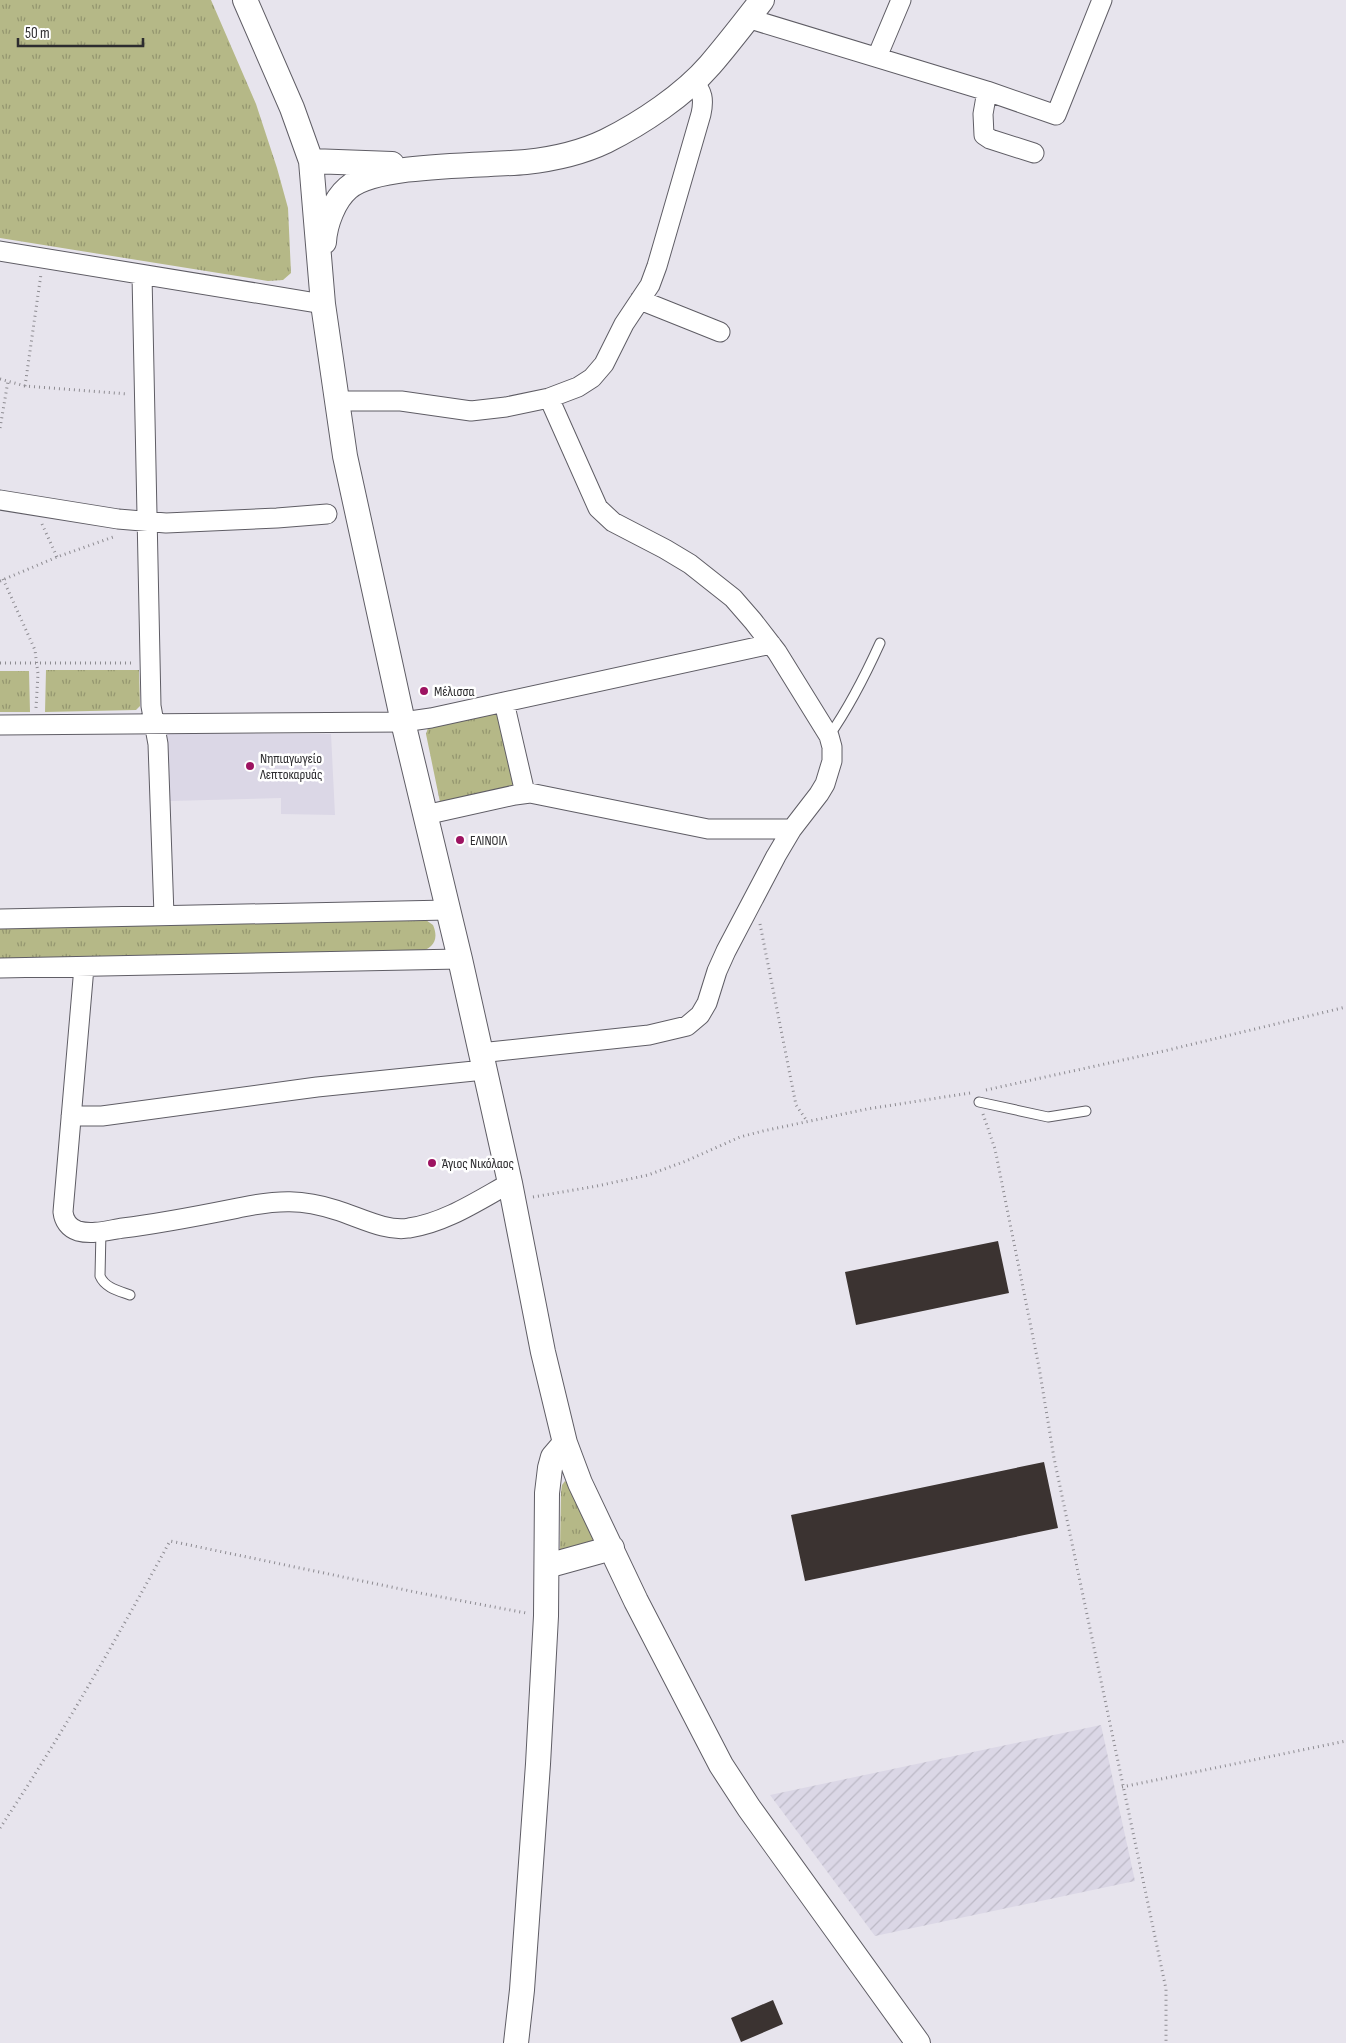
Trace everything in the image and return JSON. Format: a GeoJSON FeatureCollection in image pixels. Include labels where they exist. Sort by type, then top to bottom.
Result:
{"type":"FeatureCollection","features":[{"type":"Feature","properties":{"kind":"street"},"geometry":{"type":"LineString","coordinates":[[245,0],[292,108],[311,161],[323,304],[336,401],[356,508],[403,722],[460,959],[511,1192],[543,1352],[565,1443],[580,1483],[636,1601],[721,1765],[749,1808],[918,2043]]}},
{"type":"Feature","properties":{"kind":"street"},"geometry":{"type":"LineString","coordinates":[[321,274],[324,234],[338,200],[348,187],[379,174],[526,162],[564,157],[606,141],[675,98],[708,67],[762,0]]}},
{"type":"Feature","properties":{"kind":"street"},"geometry":{"type":"LineString","coordinates":[[877,57],[901,0]]}},
{"type":"Feature","properties":{"kind":"street"},"geometry":{"type":"LineString","coordinates":[[747,18],[987,91],[1056,115],[1102,0]]}},
{"type":"Feature","properties":{"kind":"street"},"geometry":{"type":"LineString","coordinates":[[336,401],[401,401],[471,411],[549,398],[578,387],[599,372],[624,324],[650,285],[657,266],[701,114],[703,97],[693,81]]}},
{"type":"Feature","properties":{"kind":"street"},"geometry":{"type":"LineString","coordinates":[[987,91],[984,135],[990,139],[1034,153]]}},
{"type":"Feature","properties":{"kind":"street"},"geometry":{"type":"LineString","coordinates":[[311,161],[461,166]]}},
{"type":"Feature","properties":{"kind":"street"},"geometry":{"type":"LineString","coordinates":[[0,251],[323,304]]}},
{"type":"Feature","properties":{"kind":"street"},"geometry":{"type":"LineString","coordinates":[[142,275],[151,706],[158,751],[164,915]]}},
{"type":"Feature","properties":{"kind":"street"},"geometry":{"type":"LineString","coordinates":[[640,300],[720,332]]}},
{"type":"Feature","properties":{"kind":"street"},"geometry":{"type":"LineString","coordinates":[[71,1116],[102,1116],[317,1086],[649,1035],[686,1026],[703,1012],[726,951],[792,829],[825,784],[832,760],[829,736],[771,644],[733,598],[710,578],[665,549],[635,534],[604,514],[593,498],[549,398]]}},
{"type":"Feature","properties":{"kind":"street"},"geometry":{"type":"LineString","coordinates":[[0,500],[147,522],[166,523],[327,514]]}},
{"type":"Feature","properties":{"kind":"street"},"geometry":{"type":"LineString","coordinates":[[0,724],[403,722],[431,718],[771,644]]}},
{"type":"Feature","properties":{"kind":"street"},"geometry":{"type":"LineString","coordinates":[[504,702],[525,793]]}},
{"type":"Feature","properties":{"kind":"street"},"geometry":{"type":"LineString","coordinates":[[425,815],[525,793],[708,829],[792,829]]}},
{"type":"Feature","properties":{"kind":"street"},"geometry":{"type":"LineString","coordinates":[[0,918],[448,910]]}},
{"type":"Feature","properties":{"kind":"street"},"geometry":{"type":"LineString","coordinates":[[0,968],[460,959]]}},
{"type":"Feature","properties":{"kind":"street"},"geometry":{"type":"LineString","coordinates":[[84,967],[64,1218],[67,1224],[78,1231],[101,1231],[175,1221],[281,1200],[314,1203],[388,1227],[409,1228],[426,1224],[511,1192]]}},
{"type":"Feature","properties":{"kind":"street"},"geometry":{"type":"LineString","coordinates":[[516,2043],[530,1884],[546,1616],[548,1566],[547,1494],[553,1457],[565,1443]]}},
{"type":"Feature","properties":{"kind":"street"},"geometry":{"type":"LineString","coordinates":[[548,1566],[612,1548]]}},
{"type":"Feature","properties":{"kind":"lane"},"geometry":{"type":"LineString","coordinates":[[829,736],[860,686],[880,643]]}},
{"type":"Feature","properties":{"kind":"lane"},"geometry":{"type":"LineString","coordinates":[[979,1102],[1048,1117],[1086,1111]]}},
{"type":"Feature","properties":{"kind":"lane"},"geometry":{"type":"LineString","coordinates":[[101,1231],[100,1276],[102,1281],[105,1285],[130,1295]]}},
{"type":"Feature","properties":{"kind":"path"},"geometry":{"type":"LineString","coordinates":[[26,386],[44,258]]}},
{"type":"Feature","properties":{"kind":"path"},"geometry":{"type":"LineString","coordinates":[[0,379],[26,386],[144,395]]}},
{"type":"Feature","properties":{"kind":"path"},"geometry":{"type":"LineString","coordinates":[[0,428],[8,381]]}},
{"type":"Feature","properties":{"kind":"path"},"geometry":{"type":"LineString","coordinates":[[34,506],[57,557]]}},
{"type":"Feature","properties":{"kind":"path"},"geometry":{"type":"LineString","coordinates":[[35,724],[37,663],[32,642],[2,580],[147,522]]}},
{"type":"Feature","properties":{"kind":"path"},"geometry":{"type":"LineString","coordinates":[[0,663],[151,663]]}},
{"type":"Feature","properties":{"kind":"path"},"geometry":{"type":"LineString","coordinates":[[754,899],[796,1105],[807,1122]]}},
{"type":"Feature","properties":{"kind":"path"},"geometry":{"type":"LineString","coordinates":[[511,1192],[605,1185],[648,1175],[686,1161],[740,1137],[867,1109],[977,1092],[1164,1051],[1346,1007]]}},
{"type":"Feature","properties":{"kind":"path"},"geometry":{"type":"LineString","coordinates":[[979,1102],[997,1158],[1039,1367],[1054,1458],[1166,1989],[1166,2043]]}},
{"type":"Feature","properties":{"kind":"path"},"geometry":{"type":"LineString","coordinates":[[0,1828],[33,1779],[170,1541],[420,1593],[546,1616]]}},
{"type":"Feature","properties":{"kind":"path"},"geometry":{"type":"LineString","coordinates":[[1122,1787],[1346,1741]]}},
{"type":"Feature","properties":{"kind":"shaded area","name":"Νηπιαγωγείο Λεπτοκαρυάς"},"geometry":{"type":"Polygon","coordinates":[[[167,734],[331,734],[335,815],[281,814],[281,798],[170,801],[167,734]]]}},
{"type":"Feature","properties":{"kind":"shaded area"},"geometry":{"type":"Polygon","coordinates":[[[1101,1725],[1135,1881],[875,1936],[770,1795],[1101,1725]]]}},
{"type":"Feature","properties":{"kind":"green space"},"geometry":{"type":"Polygon","coordinates":[[[0,0],[211,0],[256,104],[277,168],[288,208],[291,273],[283,280],[268,281],[0,238],[0,0]]]}},
{"type":"Feature","properties":{"kind":"green space"},"geometry":{"type":"Polygon","coordinates":[[[46,670],[139,670],[140,706],[136,710],[45,712],[46,670]]]}},
{"type":"Feature","properties":{"kind":"green space"},"geometry":{"type":"Polygon","coordinates":[[[0,671],[29,671],[30,712],[0,712],[0,671]]]}},
{"type":"Feature","properties":{"kind":"green space"},"geometry":{"type":"Polygon","coordinates":[[[495,714],[498,716],[514,787],[440,802],[426,734],[428,728],[495,714]]]}},
{"type":"Feature","properties":{"kind":"green space"},"geometry":{"type":"Polygon","coordinates":[[[423,918],[433,925],[435,939],[431,946],[418,952],[0,959],[0,924],[423,918]]]}},
{"type":"Feature","properties":{"kind":"green space"},"geometry":{"type":"Polygon","coordinates":[[[565,1481],[571,1486],[596,1541],[560,1551],[561,1492],[565,1481]]]}},
{"type":"Feature","properties":{"kind":"building"},"geometry":{"type":"Polygon","coordinates":[[[998,1241],[1009,1293],[856,1325],[845,1272],[998,1241]]]}},
{"type":"Feature","properties":{"kind":"building"},"geometry":{"type":"Polygon","coordinates":[[[1044,1462],[1058,1528],[805,1581],[791,1515],[1044,1462]]]}},
{"type":"Feature","properties":{"kind":"building"},"geometry":{"type":"Polygon","coordinates":[[[773,2000],[783,2024],[741,2042],[731,2018],[773,2000]]]}},
{"type":"Feature","properties":{"kind":"place","name":"Μέλισσα"},"geometry":{"type":"Point","coordinates":[424,691]}},
{"type":"Feature","properties":{"kind":"place","name":"Νηπιαγωγείο Λεπτοκαρυάς"},"geometry":{"type":"Point","coordinates":[250,766]}},
{"type":"Feature","properties":{"kind":"place","name":"ΕΛΙΝΟΙΛ"},"geometry":{"type":"Point","coordinates":[460,840]}},
{"type":"Feature","properties":{"kind":"place","name":"Άγιος Νικόλαος"},"geometry":{"type":"Point","coordinates":[432,1163]}}]}
